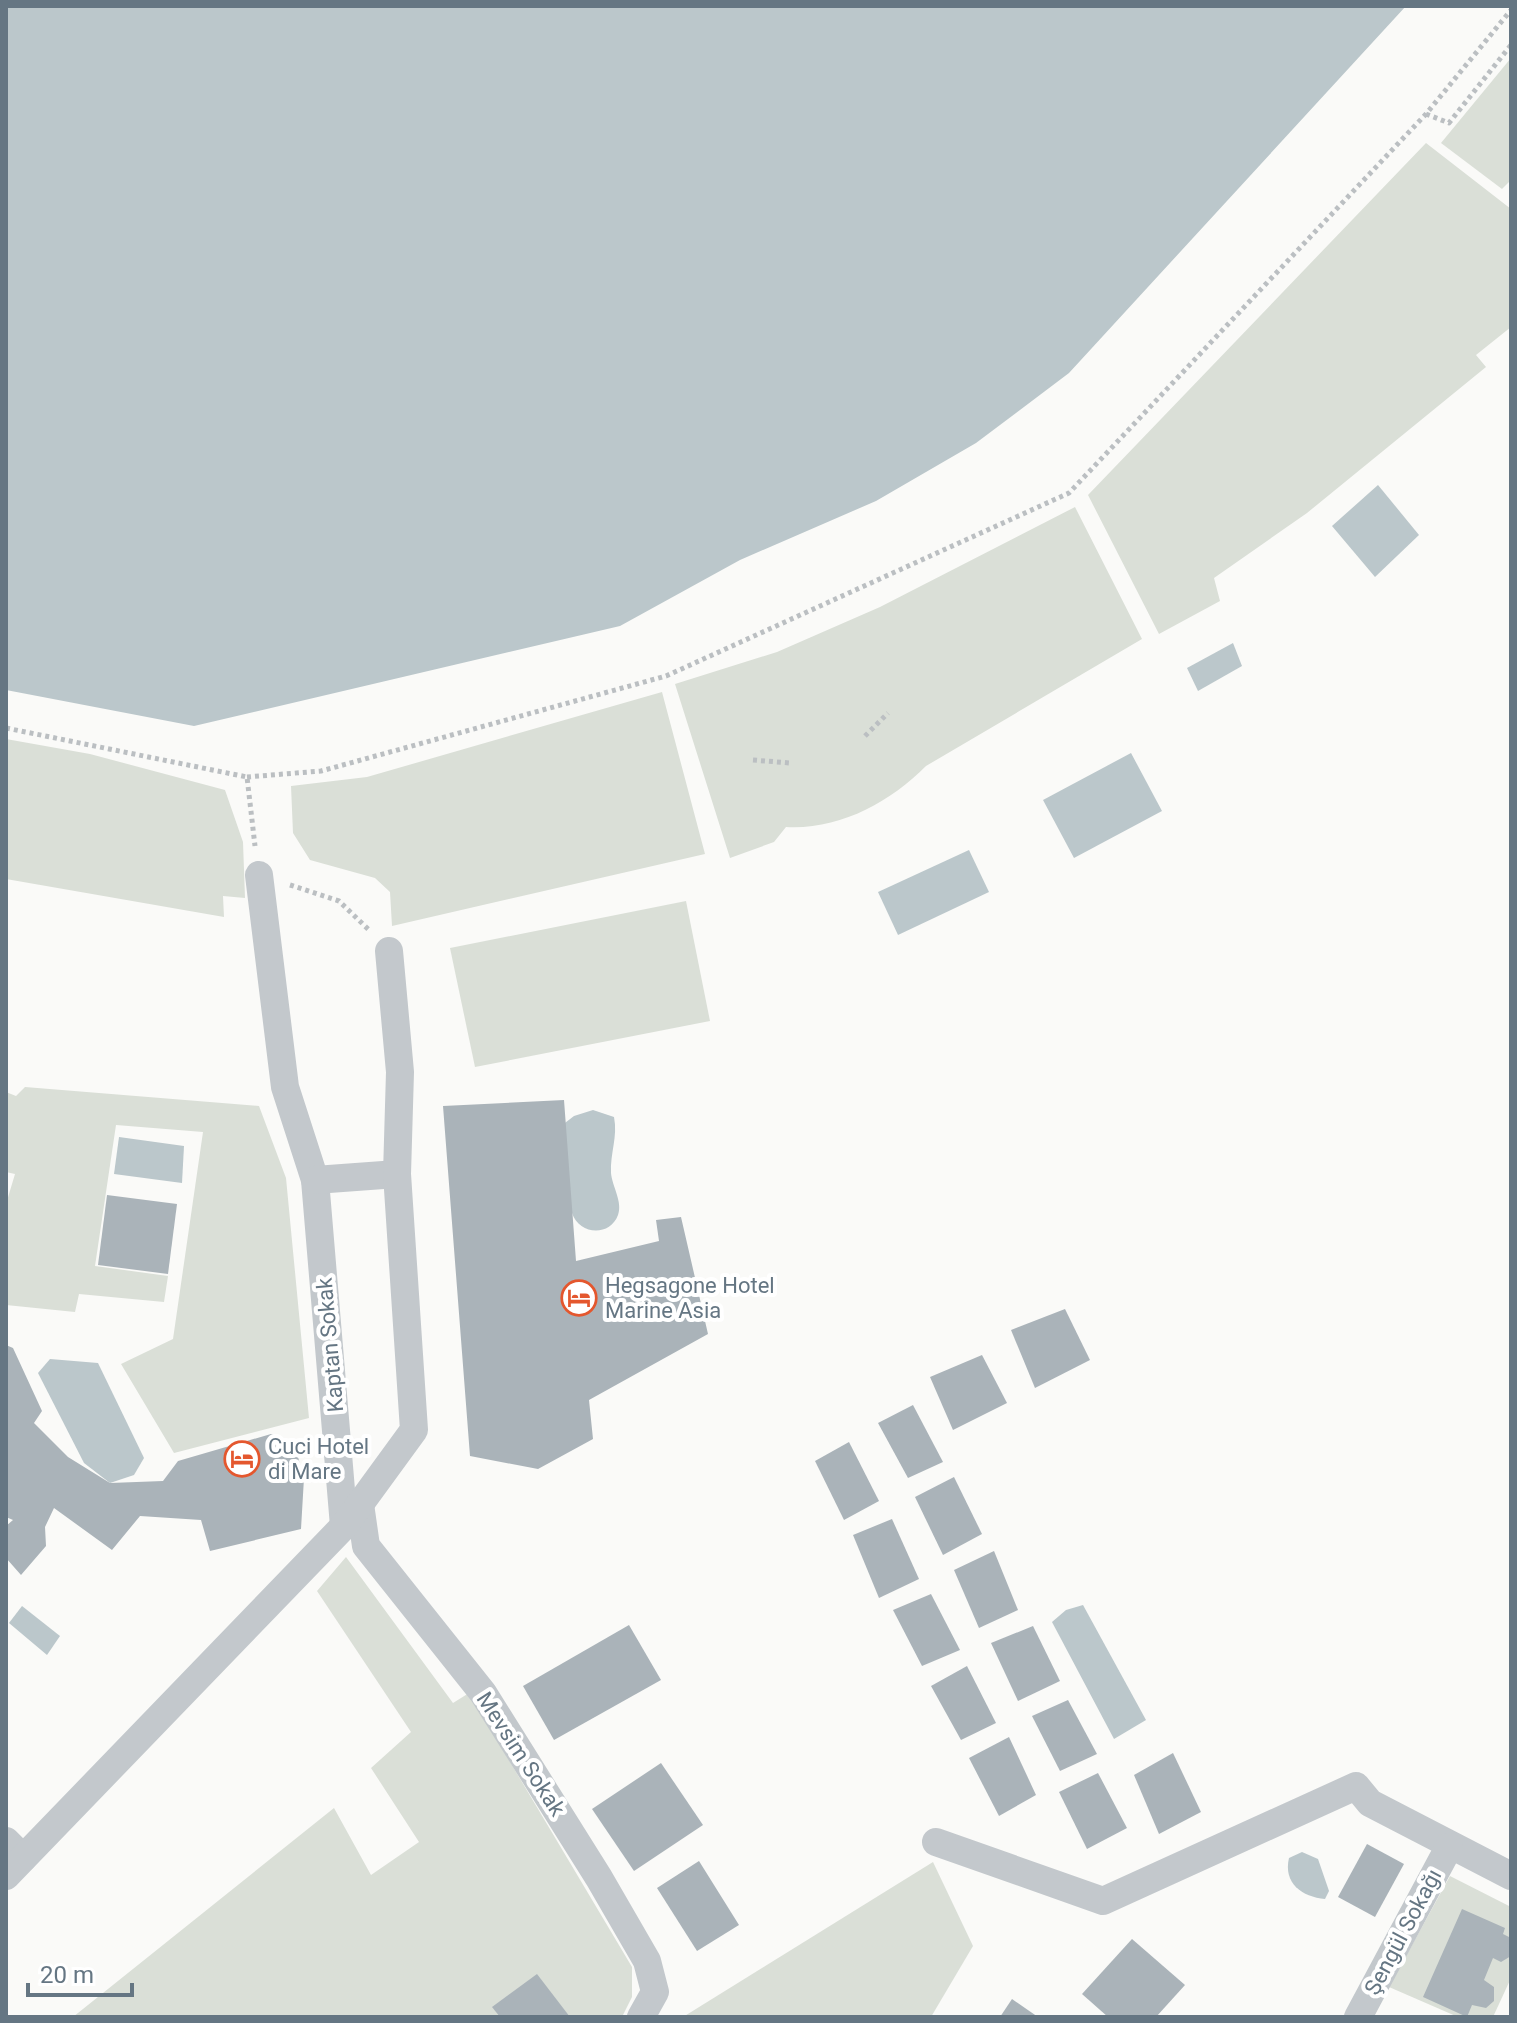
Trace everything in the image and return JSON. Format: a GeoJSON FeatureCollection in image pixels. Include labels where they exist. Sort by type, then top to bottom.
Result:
{"type":"FeatureCollection","features":[{"type":"Feature","properties":{"kind":"street","name":"Kaptan Sokak"},"geometry":{"type":"LineString","coordinates":[[259,875],[285,1087],[315,1180],[352,1515]]}},
{"type":"Feature","properties":{"kind":"street"},"geometry":{"type":"LineString","coordinates":[[12,1859],[352,1515],[414,1430],[397,1174],[400,1072],[389,951]]}},
{"type":"Feature","properties":{"kind":"street"},"geometry":{"type":"LineString","coordinates":[[315,1180],[397,1174]]}},
{"type":"Feature","properties":{"kind":"street","name":"Mevsim Sokak"},"geometry":{"type":"LineString","coordinates":[[352,1515],[366,1546],[483,1693],[647,1961],[655,1992],[641,2017]]}},
{"type":"Feature","properties":{"kind":"street"},"geometry":{"type":"LineString","coordinates":[[936,1842],[1103,1901],[1356,1786],[1370,1803],[1449,1847],[1511,1876]]}},
{"type":"Feature","properties":{"kind":"street","name":"Şengül Sokağı"},"geometry":{"type":"LineString","coordinates":[[1358,2017],[1449,1847]]}},
{"type":"Feature","properties":{"kind":"path"},"geometry":{"type":"LineString","coordinates":[[6,728],[247,777],[321,771],[666,676],[1069,493],[1426,114],[1511,10]]}},
{"type":"Feature","properties":{"kind":"path"},"geometry":{"type":"LineString","coordinates":[[1426,114],[1449,123],[1511,45]]}},
{"type":"Feature","properties":{"kind":"path"},"geometry":{"type":"LineString","coordinates":[[865,736],[888,713]]}},
{"type":"Feature","properties":{"kind":"path"},"geometry":{"type":"LineString","coordinates":[[753,760],[790,763]]}},
{"type":"Feature","properties":{"kind":"path"},"geometry":{"type":"LineString","coordinates":[[247,777],[259,875],[339,901],[389,951]]}},
{"type":"Feature","properties":{"kind":"shaded area"},"geometry":{"type":"Polygon","coordinates":[[[6,6],[1406,6],[1069,373],[976,443],[876,501],[740,560],[620,626],[194,726],[6,690],[6,6]]]}},
{"type":"Feature","properties":{"kind":"shaded area"},"geometry":{"type":"Polygon","coordinates":[[[1511,58],[1511,180],[1502,189],[1441,143],[1511,58]]]}},
{"type":"Feature","properties":{"kind":"shaded area"},"geometry":{"type":"Polygon","coordinates":[[[1426,143],[1511,209],[1511,327],[1476,355],[1486,367],[1307,513],[1214,578],[1220,601],[1159,634],[1088,495],[1426,143]]]}},
{"type":"Feature","properties":{"kind":"shaded area"},"geometry":{"type":"Polygon","coordinates":[[[1378,485],[1419,535],[1375,577],[1332,526],[1378,485]]]}},
{"type":"Feature","properties":{"kind":"shaded area"},"geometry":{"type":"Polygon","coordinates":[[[1075,507],[1142,639],[926,766],[896,792],[862,812],[825,824],[786,827],[774,842],[730,858],[675,684],[777,652],[880,607],[1075,507]]]}},
{"type":"Feature","properties":{"kind":"shaded area"},"geometry":{"type":"Polygon","coordinates":[[[1233,643],[1242,666],[1198,691],[1187,668],[1233,643]]]}},
{"type":"Feature","properties":{"kind":"shaded area"},"geometry":{"type":"Polygon","coordinates":[[[662,692],[705,854],[392,926],[390,892],[375,878],[310,860],[293,833],[291,786],[367,777],[662,692]]]}},
{"type":"Feature","properties":{"kind":"shaded area"},"geometry":{"type":"Polygon","coordinates":[[[6,739],[90,754],[225,790],[243,842],[245,898],[223,896],[224,917],[6,879],[6,739]]]}},
{"type":"Feature","properties":{"kind":"shaded area"},"geometry":{"type":"Polygon","coordinates":[[[1131,753],[1162,811],[1074,858],[1043,800],[1131,753]]]}},
{"type":"Feature","properties":{"kind":"shaded area"},"geometry":{"type":"Polygon","coordinates":[[[969,850],[989,892],[898,935],[878,892],[969,850]]]}},
{"type":"Feature","properties":{"kind":"shaded area"},"geometry":{"type":"Polygon","coordinates":[[[686,901],[710,1021],[475,1067],[450,948],[686,901]]]}},
{"type":"Feature","properties":{"kind":"shaded area"},"geometry":{"type":"Polygon","coordinates":[[[25,1087],[259,1106],[286,1178],[309,1418],[174,1453],[121,1364],[173,1339],[203,1132],[116,1125],[95,1266],[168,1276],[164,1302],[79,1294],[75,1312],[6,1305],[6,1204],[15,1174],[6,1172],[6,1092],[16,1096],[25,1087]]]}},
{"type":"Feature","properties":{"kind":"shaded area"},"geometry":{"type":"Polygon","coordinates":[[[593,1110],[614,1117],[611,1173],[619,1210],[614,1222],[602,1230],[581,1226],[572,1213],[561,1126],[574,1116],[593,1110]]]}},
{"type":"Feature","properties":{"kind":"shaded area"},"geometry":{"type":"Polygon","coordinates":[[[119,1137],[184,1146],[182,1183],[114,1174],[119,1137]]]}},
{"type":"Feature","properties":{"kind":"shaded area"},"geometry":{"type":"Polygon","coordinates":[[[50,1359],[98,1363],[144,1458],[134,1475],[110,1483],[84,1463],[38,1373],[50,1359]]]}},
{"type":"Feature","properties":{"kind":"shaded area"},"geometry":{"type":"Polygon","coordinates":[[[346,1557],[453,1703],[469,1693],[632,1967],[632,1997],[622,2017],[73,2017],[334,1808],[371,1875],[419,1842],[371,1768],[411,1732],[317,1591],[346,1557]]]}},
{"type":"Feature","properties":{"kind":"shaded area"},"geometry":{"type":"Polygon","coordinates":[[[1083,1605],[1146,1720],[1114,1739],[1052,1622],[1066,1610],[1083,1605]]]}},
{"type":"Feature","properties":{"kind":"shaded area"},"geometry":{"type":"Polygon","coordinates":[[[22,1606],[60,1636],[47,1655],[9,1623],[22,1606]]]}},
{"type":"Feature","properties":{"kind":"shaded area"},"geometry":{"type":"Polygon","coordinates":[[[1302,1852],[1318,1859],[1329,1891],[1325,1899],[1302,1892],[1289,1875],[1289,1858],[1302,1852]]]}},
{"type":"Feature","properties":{"kind":"shaded area"},"geometry":{"type":"Polygon","coordinates":[[[933,1862],[973,1946],[931,2017],[683,2017],[933,1862]]]}},
{"type":"Feature","properties":{"kind":"shaded area"},"geometry":{"type":"Polygon","coordinates":[[[1450,1876],[1511,1907],[1511,1978],[1493,2017],[1458,2017],[1389,1987],[1450,1876]]]}},
{"type":"Feature","properties":{"kind":"building","name":"Hegsagone Hotel Marine Asia"},"geometry":{"type":"Polygon","coordinates":[[[564,1100],[576,1261],[659,1241],[656,1220],[681,1217],[708,1334],[589,1400],[593,1439],[538,1469],[470,1456],[443,1106],[564,1100]]]}},
{"type":"Feature","properties":{"kind":"building"},"geometry":{"type":"Polygon","coordinates":[[[107,1195],[177,1204],[168,1274],[98,1265],[107,1195]]]}},
{"type":"Feature","properties":{"kind":"building"},"geometry":{"type":"Polygon","coordinates":[[[1065,1309],[1090,1360],[1035,1388],[1011,1330],[1065,1309]]]}},
{"type":"Feature","properties":{"kind":"building","name":"Cuci Hotel di Mare"},"geometry":{"type":"Polygon","coordinates":[[[6,1345],[13,1348],[42,1411],[34,1423],[68,1457],[110,1483],[163,1481],[178,1461],[271,1434],[294,1443],[304,1478],[301,1529],[210,1551],[201,1520],[140,1516],[112,1550],[54,1508],[45,1527],[46,1546],[21,1575],[6,1558],[6,1526],[13,1520],[6,1517],[6,1345]]]}},
{"type":"Feature","properties":{"kind":"building"},"geometry":{"type":"Polygon","coordinates":[[[982,1355],[1007,1403],[953,1430],[930,1377],[982,1355]]]}},
{"type":"Feature","properties":{"kind":"building"},"geometry":{"type":"Polygon","coordinates":[[[913,1405],[943,1462],[908,1478],[878,1423],[913,1405]]]}},
{"type":"Feature","properties":{"kind":"building"},"geometry":{"type":"Polygon","coordinates":[[[849,1442],[879,1501],[844,1520],[815,1461],[849,1442]]]}},
{"type":"Feature","properties":{"kind":"building"},"geometry":{"type":"Polygon","coordinates":[[[954,1477],[982,1534],[943,1555],[915,1497],[954,1477]]]}},
{"type":"Feature","properties":{"kind":"building"},"geometry":{"type":"Polygon","coordinates":[[[892,1519],[919,1579],[879,1598],[853,1535],[892,1519]]]}},
{"type":"Feature","properties":{"kind":"building"},"geometry":{"type":"Polygon","coordinates":[[[994,1551],[1018,1610],[979,1628],[954,1570],[994,1551]]]}},
{"type":"Feature","properties":{"kind":"building"},"geometry":{"type":"Polygon","coordinates":[[[931,1594],[960,1650],[922,1666],[893,1610],[931,1594]]]}},
{"type":"Feature","properties":{"kind":"building"},"geometry":{"type":"Polygon","coordinates":[[[629,1625],[661,1680],[554,1740],[523,1686],[629,1625]]]}},
{"type":"Feature","properties":{"kind":"building"},"geometry":{"type":"Polygon","coordinates":[[[1033,1626],[1060,1681],[1018,1701],[991,1643],[1033,1626]]]}},
{"type":"Feature","properties":{"kind":"building"},"geometry":{"type":"Polygon","coordinates":[[[967,1666],[996,1723],[961,1740],[931,1686],[967,1666]]]}},
{"type":"Feature","properties":{"kind":"building"},"geometry":{"type":"Polygon","coordinates":[[[1068,1700],[1097,1754],[1060,1771],[1032,1716],[1068,1700]]]}},
{"type":"Feature","properties":{"kind":"building"},"geometry":{"type":"Polygon","coordinates":[[[1009,1737],[1036,1795],[999,1816],[969,1758],[1009,1737]]]}},
{"type":"Feature","properties":{"kind":"building"},"geometry":{"type":"Polygon","coordinates":[[[1173,1753],[1201,1812],[1159,1834],[1134,1775],[1173,1753]]]}},
{"type":"Feature","properties":{"kind":"building"},"geometry":{"type":"Polygon","coordinates":[[[661,1763],[703,1825],[634,1871],[592,1809],[661,1763]]]}},
{"type":"Feature","properties":{"kind":"building"},"geometry":{"type":"Polygon","coordinates":[[[1098,1773],[1127,1828],[1087,1849],[1059,1792],[1098,1773]]]}},
{"type":"Feature","properties":{"kind":"building"},"geometry":{"type":"Polygon","coordinates":[[[1367,1844],[1404,1864],[1375,1917],[1338,1897],[1367,1844]]]}},
{"type":"Feature","properties":{"kind":"building"},"geometry":{"type":"Polygon","coordinates":[[[699,1861],[739,1925],[697,1951],[657,1888],[699,1861]]]}},
{"type":"Feature","properties":{"kind":"building"},"geometry":{"type":"Polygon","coordinates":[[[1462,1909],[1505,1928],[1503,1934],[1511,1938],[1511,1956],[1501,1962],[1493,1958],[1484,1980],[1494,1987],[1494,2001],[1486,2008],[1472,2005],[1467,2017],[1423,1997],[1462,1909]]]}},
{"type":"Feature","properties":{"kind":"building"},"geometry":{"type":"Polygon","coordinates":[[[1132,1939],[1185,1985],[1156,2017],[1108,2017],[1082,1994],[1132,1939]]]}},
{"type":"Feature","properties":{"kind":"building"},"geometry":{"type":"Polygon","coordinates":[[[537,1974],[570,2017],[500,2017],[492,2007],[537,1974]]]}},
{"type":"Feature","properties":{"kind":"building"},"geometry":{"type":"Polygon","coordinates":[[[1012,1999],[1038,2017],[1000,2017],[1012,1999]]]}},
{"type":"Feature","properties":{"kind":"place","name":"Hegsagone Hotel Marine Asia"},"geometry":{"type":"Point","coordinates":[579,1298]}},
{"type":"Feature","properties":{"kind":"place","name":"Cuci Hotel di Mare"},"geometry":{"type":"Point","coordinates":[242,1459]}}]}
